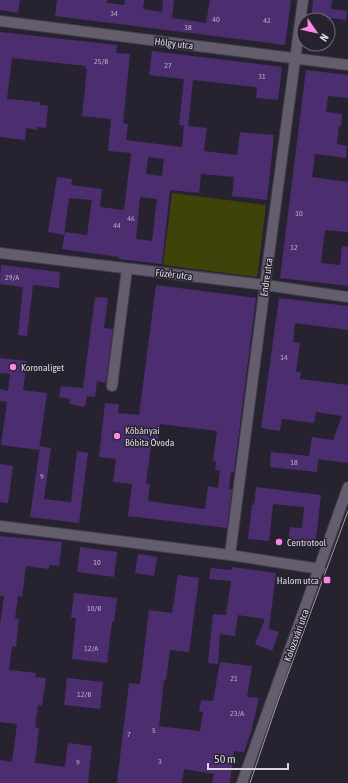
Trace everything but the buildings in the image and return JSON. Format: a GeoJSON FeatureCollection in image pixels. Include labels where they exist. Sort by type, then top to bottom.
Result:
{"type":"FeatureCollection","features":[{"type":"Feature","properties":{"kind":"street","name":"Endre utca"},"geometry":{"type":"LineString","coordinates":[[230,554],[303,0]]}},
{"type":"Feature","properties":{"kind":"street","name":"Hölgy utca"},"geometry":{"type":"LineString","coordinates":[[0,21],[348,65]]}},
{"type":"Feature","properties":{"kind":"street","name":"Füzér utca"},"geometry":{"type":"LineString","coordinates":[[0,253],[348,297]]}},
{"type":"Feature","properties":{"kind":"street"},"geometry":{"type":"LineString","coordinates":[[112,386],[127,269]]}},
{"type":"Feature","properties":{"kind":"street","name":"Kolozsvári utca"},"geometry":{"type":"LineString","coordinates":[[242,783],[320,569],[322,556],[348,487]]}},
{"type":"Feature","properties":{"kind":"street"},"geometry":{"type":"LineString","coordinates":[[0,526],[230,554],[320,569]]}},
{"type":"Feature","properties":{"kind":"shaded area"},"geometry":{"type":"Polygon","coordinates":[[[172,193],[266,205],[257,277],[163,265],[172,193]]]}},
{"type":"Feature","properties":{"kind":"tram line"},"geometry":{"type":"LineString","coordinates":[[250,783],[278,701],[348,511]]}},
{"type":"Feature","properties":{"kind":"place","name":"Koronaliget"},"geometry":{"type":"Point","coordinates":[13,367]}},
{"type":"Feature","properties":{"kind":"place","name":"Kőbányai Bóbita Óvoda"},"geometry":{"type":"Point","coordinates":[117,436]}},
{"type":"Feature","properties":{"kind":"place","name":"Centrotool"},"geometry":{"type":"Point","coordinates":[279,542]}},
{"type":"Feature","properties":{"kind":"place","name":"Halom utca"},"geometry":{"type":"Point","coordinates":[327,580]}}]}
